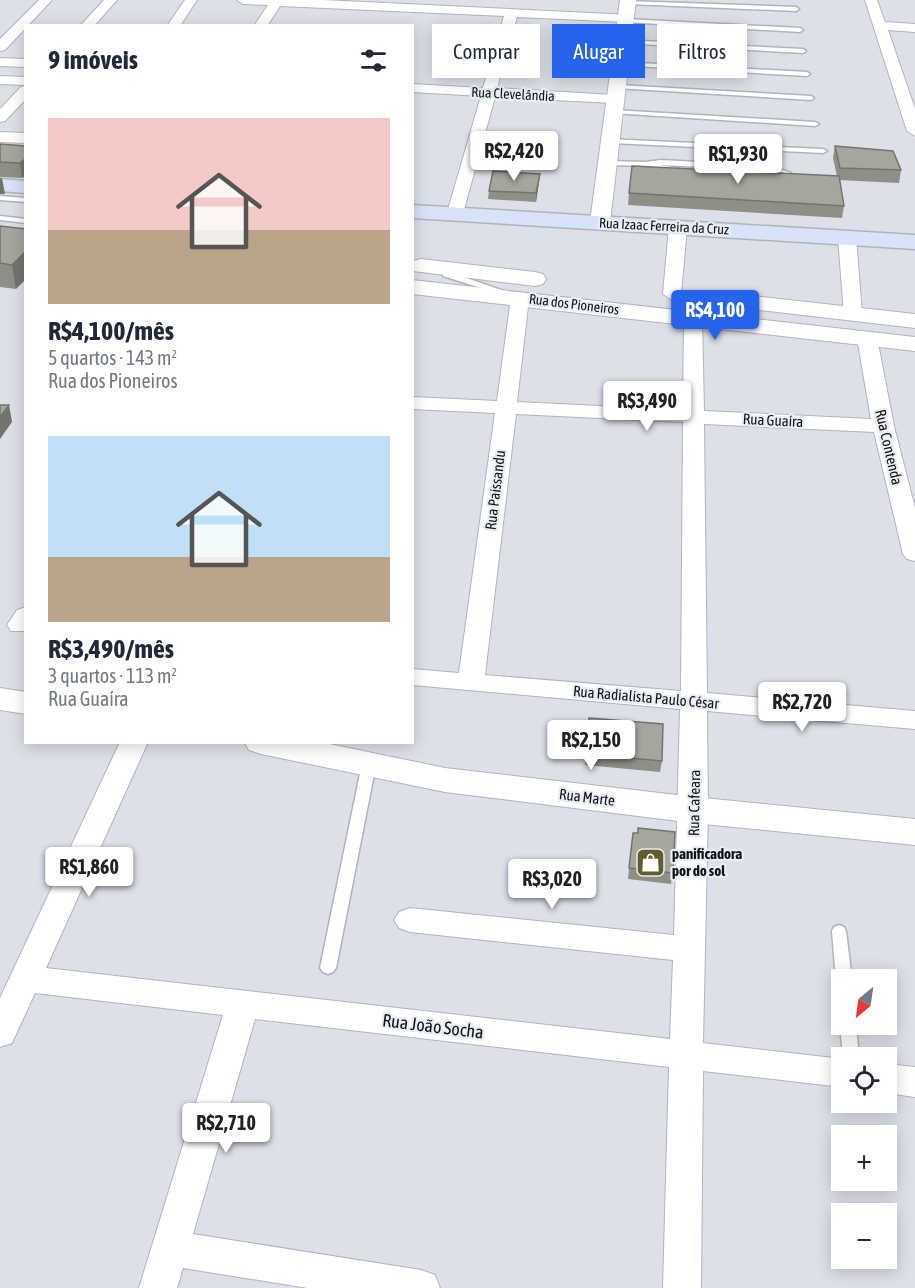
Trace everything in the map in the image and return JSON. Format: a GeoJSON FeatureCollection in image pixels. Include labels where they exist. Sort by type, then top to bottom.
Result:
{"type":"FeatureCollection","features":[{"type":"Feature","properties":{"kind":"main road"},"geometry":{"type":"LineString","coordinates":[[0,185],[24,187]]}},
{"type":"Feature","properties":{"kind":"main road","name":"Rua Izaac Ferreira da Cruz"},"geometry":{"type":"LineString","coordinates":[[414,211],[915,242]]}},
{"type":"Feature","properties":{"kind":"main road"},"geometry":{"type":"LineString","coordinates":[[0,237],[24,240]]}},
{"type":"Feature","properties":{"kind":"street"},"geometry":{"type":"LineString","coordinates":[[0,47],[46,0]]}},
{"type":"Feature","properties":{"kind":"street"},"geometry":{"type":"LineString","coordinates":[[88,24],[111,0]]}},
{"type":"Feature","properties":{"kind":"street"},"geometry":{"type":"LineString","coordinates":[[173,24],[191,0]]}},
{"type":"Feature","properties":{"kind":"street"},"geometry":{"type":"LineString","coordinates":[[243,0],[512,12],[627,10]]}},
{"type":"Feature","properties":{"kind":"street"},"geometry":{"type":"LineString","coordinates":[[871,0],[915,131]]}},
{"type":"Feature","properties":{"kind":"street"},"geometry":{"type":"LineString","coordinates":[[261,24],[277,1]]}},
{"type":"Feature","properties":{"kind":"street"},"geometry":{"type":"LineString","coordinates":[[394,24],[402,7]]}},
{"type":"Feature","properties":{"kind":"street"},"geometry":{"type":"LineString","coordinates":[[455,213],[512,12]]}},
{"type":"Feature","properties":{"kind":"street"},"geometry":{"type":"LineString","coordinates":[[879,26],[915,28]]}},
{"type":"Feature","properties":{"kind":"street"},"geometry":{"type":"LineString","coordinates":[[0,62],[24,63]]}},
{"type":"Feature","properties":{"kind":"street"},"geometry":{"type":"LineString","coordinates":[[600,222],[618,78]]}},
{"type":"Feature","properties":{"kind":"street"},"geometry":{"type":"LineString","coordinates":[[0,80],[24,81]]}},
{"type":"Feature","properties":{"kind":"street","name":"Rua Clevelândia"},"geometry":{"type":"LineString","coordinates":[[414,88],[615,99]]}},
{"type":"Feature","properties":{"kind":"street"},"geometry":{"type":"LineString","coordinates":[[0,98],[23,96]]}},
{"type":"Feature","properties":{"kind":"street"},"geometry":{"type":"LineString","coordinates":[[0,117],[23,96]]}},
{"type":"Feature","properties":{"kind":"street"},"geometry":{"type":"LineString","coordinates":[[0,117],[24,117]]}},
{"type":"Feature","properties":{"kind":"street"},"geometry":{"type":"LineString","coordinates":[[0,136],[24,138]]}},
{"type":"Feature","properties":{"kind":"street"},"geometry":{"type":"LineString","coordinates":[[672,294],[678,227]]}},
{"type":"Feature","properties":{"kind":"street"},"geometry":{"type":"LineString","coordinates":[[847,237],[853,314]]}},
{"type":"Feature","properties":{"kind":"street","name":"Rua dos Pioneiros"},"geometry":{"type":"LineString","coordinates":[[414,266],[558,281]]}},
{"type":"Feature","properties":{"kind":"street","name":"Rua dos Pioneiros"},"geometry":{"type":"LineString","coordinates":[[414,287],[915,344]]}},
{"type":"Feature","properties":{"kind":"street"},"geometry":{"type":"LineString","coordinates":[[649,291],[915,321]]}},
{"type":"Feature","properties":{"kind":"street","name":"Rua Paissandu"},"geometry":{"type":"LineString","coordinates":[[471,681],[519,298]]}},
{"type":"Feature","properties":{"kind":"street","name":"Rua Cafeara"},"geometry":{"type":"LineString","coordinates":[[682,1288],[686,1055],[694,810],[693,318]]}},
{"type":"Feature","properties":{"kind":"street","name":"Rua Contenda"},"geometry":{"type":"LineString","coordinates":[[867,338],[883,426],[915,554]]}},
{"type":"Feature","properties":{"kind":"street","name":"Rua Guaíra"},"geometry":{"type":"LineString","coordinates":[[414,403],[883,426]]}},
{"type":"Feature","properties":{"kind":"street","name":"Rua Radialista Paulo César"},"geometry":{"type":"LineString","coordinates":[[414,677],[915,720]]}},
{"type":"Feature","properties":{"kind":"street"},"geometry":{"type":"LineString","coordinates":[[0,699],[24,703]]}},
{"type":"Feature","properties":{"kind":"street"},"geometry":{"type":"LineString","coordinates":[[0,1033],[133,744]]}},
{"type":"Feature","properties":{"kind":"street","name":"Rua Marte"},"geometry":{"type":"LineString","coordinates":[[271,744],[445,780],[694,810],[915,832]]}},
{"type":"Feature","properties":{"kind":"street"},"geometry":{"type":"LineString","coordinates":[[410,920],[689,949]]}},
{"type":"Feature","properties":{"kind":"street","name":"Rua João Socha"},"geometry":{"type":"LineString","coordinates":[[25,979],[831,1072]]}},
{"type":"Feature","properties":{"kind":"street"},"geometry":{"type":"LineString","coordinates":[[158,1288],[243,1004]]}},
{"type":"Feature","properties":{"kind":"street"},"geometry":{"type":"LineString","coordinates":[[897,1080],[915,1082]]}},
{"type":"Feature","properties":{"kind":"street"},"geometry":{"type":"LineString","coordinates":[[170,1248],[421,1288]]}},
{"type":"Feature","properties":{"kind":"lane"},"geometry":{"type":"LineString","coordinates":[[627,10],[796,9]]}},
{"type":"Feature","properties":{"kind":"lane"},"geometry":{"type":"LineString","coordinates":[[627,10],[800,30]]}},
{"type":"Feature","properties":{"kind":"lane"},"geometry":{"type":"LineString","coordinates":[[645,43],[803,51]]}},
{"type":"Feature","properties":{"kind":"lane"},"geometry":{"type":"LineString","coordinates":[[645,65],[807,74]]}},
{"type":"Feature","properties":{"kind":"lane"},"geometry":{"type":"LineString","coordinates":[[615,99],[811,98]]}},
{"type":"Feature","properties":{"kind":"lane"},"geometry":{"type":"LineString","coordinates":[[615,99],[816,124]]}},
{"type":"Feature","properties":{"kind":"lane"},"geometry":{"type":"LineString","coordinates":[[611,141],[823,151]]}},
{"type":"Feature","properties":{"kind":"lane"},"geometry":{"type":"LineString","coordinates":[[608,162],[645,164],[687,172],[779,177],[787,173],[771,168],[661,162],[645,164]]}},
{"type":"Feature","properties":{"kind":"lane"},"geometry":{"type":"LineString","coordinates":[[0,198],[24,200]]}},
{"type":"Feature","properties":{"kind":"lane"},"geometry":{"type":"LineString","coordinates":[[0,218],[24,221]]}},
{"type":"Feature","properties":{"kind":"lane"},"geometry":{"type":"LineString","coordinates":[[414,266],[457,276],[519,298]]}},
{"type":"Feature","properties":{"kind":"lane"},"geometry":{"type":"LineString","coordinates":[[328,968],[369,764]]}},
{"type":"Feature","properties":{"kind":"lane"},"geometry":{"type":"LineString","coordinates":[[839,931],[843,969]]}},
{"type":"Feature","properties":{"kind":"building"},"geometry":{"type":"Polygon","coordinates":[[[0,144],[24,146],[24,160],[20,163],[0,162],[0,144]]]}},
{"type":"Feature","properties":{"kind":"building"},"geometry":{"type":"Polygon","coordinates":[[[835,146],[893,151],[901,170],[840,168],[835,146]]]}},
{"type":"Feature","properties":{"kind":"building"},"geometry":{"type":"Polygon","coordinates":[[[632,166],[839,176],[844,206],[629,193],[632,166]]]}},
{"type":"Feature","properties":{"kind":"building"},"geometry":{"type":"Polygon","coordinates":[[[493,171],[540,174],[536,193],[489,191],[493,171]]]}},
{"type":"Feature","properties":{"kind":"building"},"geometry":{"type":"Polygon","coordinates":[[[0,226],[24,229],[24,253],[12,265],[0,263],[0,226]]]}},
{"type":"Feature","properties":{"kind":"building"},"geometry":{"type":"Polygon","coordinates":[[[0,405],[9,405],[0,417],[0,405]]]}},
{"type":"Feature","properties":{"kind":"building"},"geometry":{"type":"Polygon","coordinates":[[[589,718],[663,724],[662,761],[586,754],[589,718]]]}},
{"type":"Feature","properties":{"kind":"building","name":"panificadora por do sol"},"geometry":{"type":"Polygon","coordinates":[[[638,828],[675,832],[673,873],[629,868],[633,833],[638,833],[638,828]]]}},
{"type":"Feature","properties":{"kind":"place","name":"panificadora por do sol"},"geometry":{"type":"Point","coordinates":[651,862]}}]}
